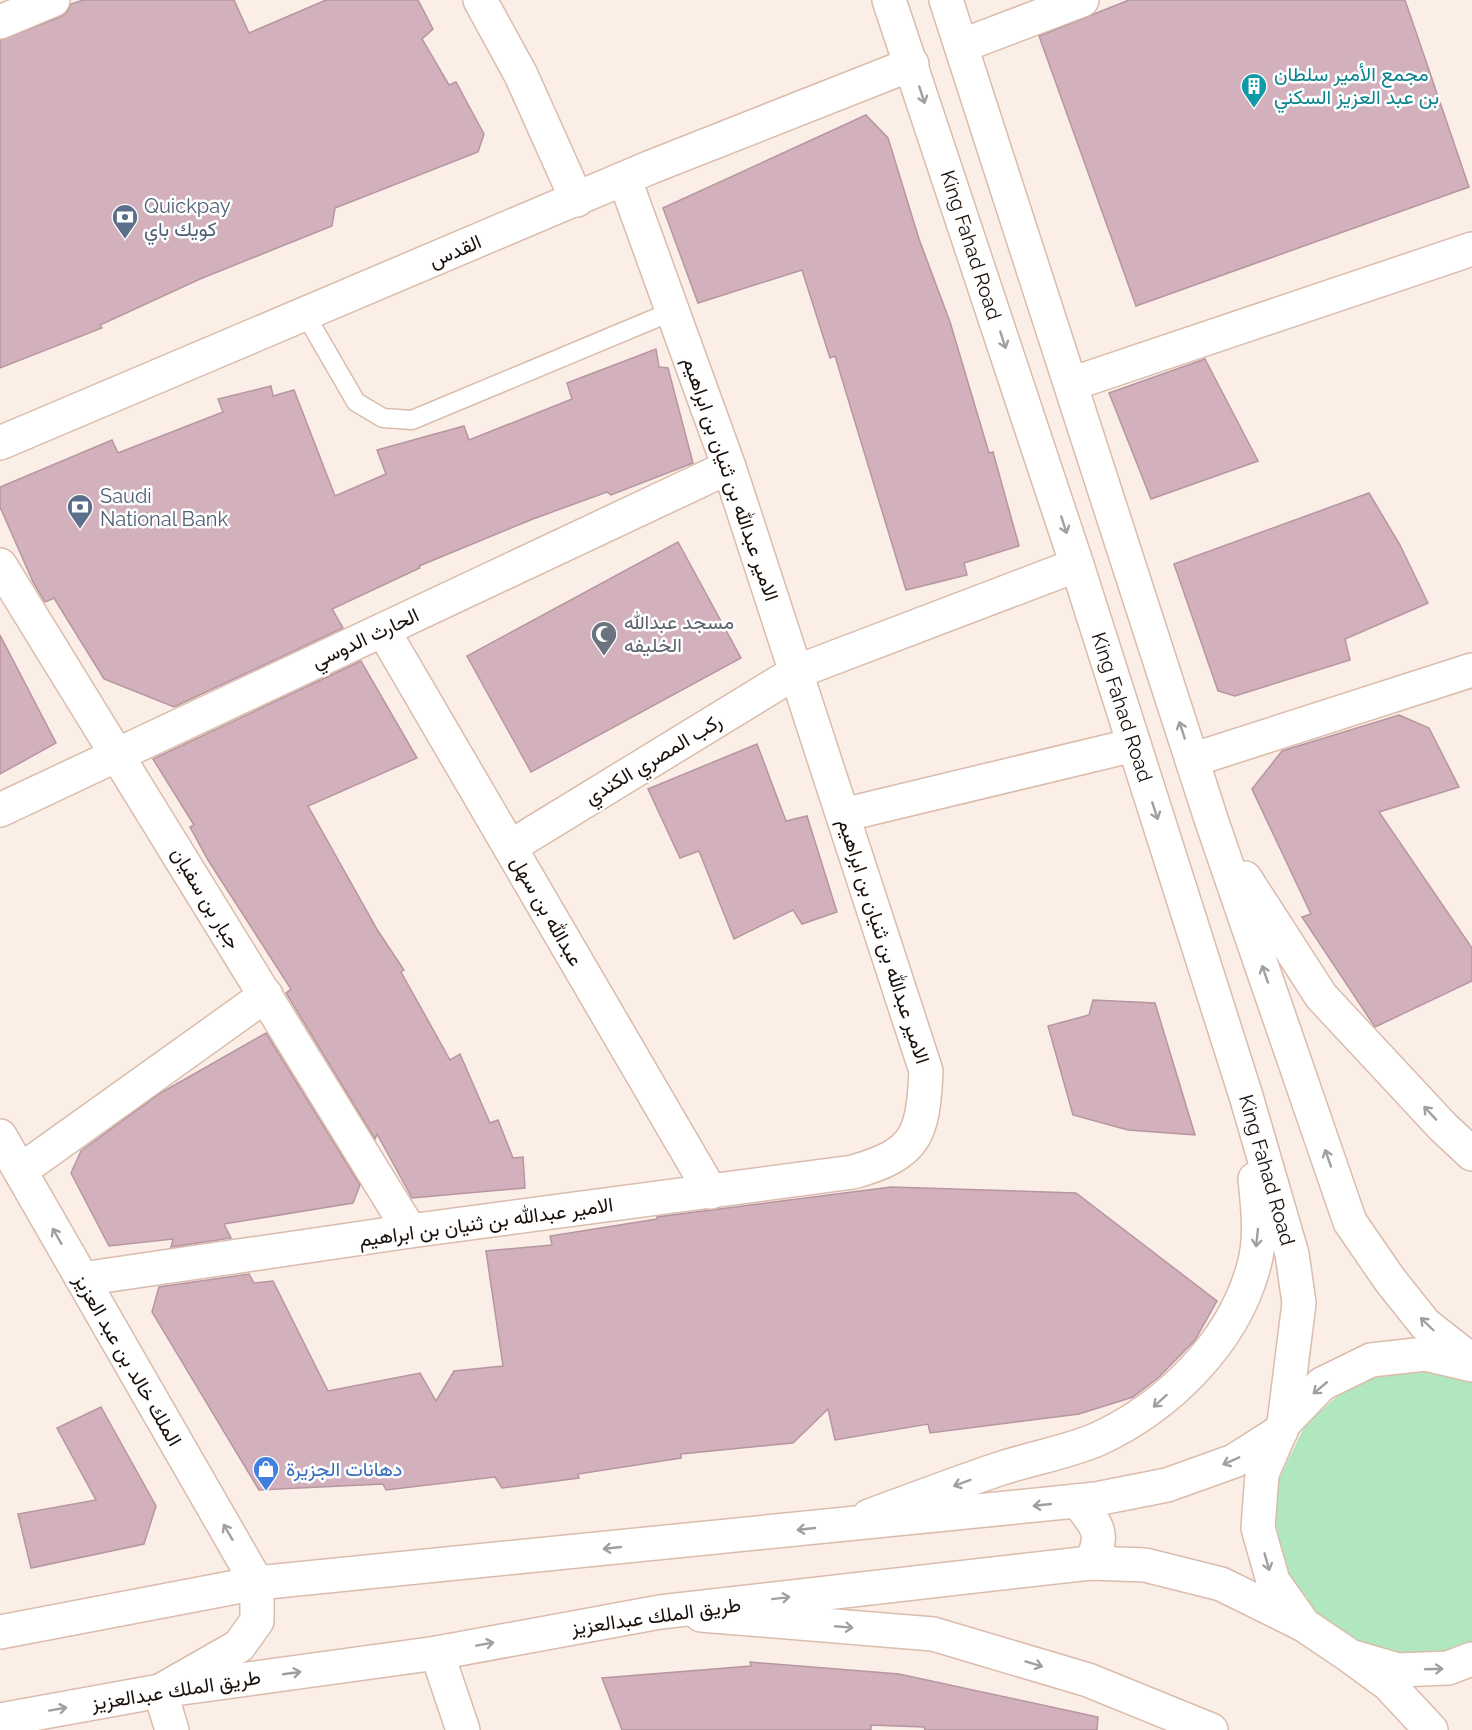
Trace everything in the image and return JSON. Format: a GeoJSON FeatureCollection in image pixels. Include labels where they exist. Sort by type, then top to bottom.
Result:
{"type":"FeatureCollection","features":[{"type":"Feature","properties":{"kind":"main road"},"geometry":{"type":"LineString","coordinates":[[0,22],[53,0]]}},
{"type":"Feature","properties":{"kind":"main road"},"geometry":{"type":"LineString","coordinates":[[480,0],[521,75],[578,200]]}},
{"type":"Feature","properties":{"kind":"main road","name":"King Fahad Road"},"geometry":{"type":"LineString","coordinates":[[889,0],[1077,565],[1246,1096],[1292,1254],[1299,1304],[1282,1427]]}},
{"type":"Feature","properties":{"kind":"main road"},"geometry":{"type":"LineString","coordinates":[[946,0],[1212,822],[1350,1222],[1390,1280],[1425,1324],[1472,1363]]}},
{"type":"Feature","properties":{"kind":"main road"},"geometry":{"type":"LineString","coordinates":[[961,46],[1082,0]]}},
{"type":"Feature","properties":{"kind":"main road","name":"القدس"},"geometry":{"type":"LineString","coordinates":[[0,443],[578,200],[651,167],[912,64]]}},
{"type":"Feature","properties":{"kind":"main road","name":"الامير عبدالله بن ثنيان بن ابراهيم"},"geometry":{"type":"LineString","coordinates":[[82,1279],[410,1232],[853,1173],[885,1163],[914,1139],[925,1108],[926,1071],[729,467],[625,180]]}},
{"type":"Feature","properties":{"kind":"main road"},"geometry":{"type":"LineString","coordinates":[[1071,384],[1472,249]]}},
{"type":"Feature","properties":{"kind":"main road","name":"الحارث الدوسي"},"geometry":{"type":"LineString","coordinates":[[0,810],[729,467]]}},
{"type":"Feature","properties":{"kind":"main road","name":"جبار بن سفيان"},"geometry":{"type":"LineString","coordinates":[[0,565],[410,1232]]}},
{"type":"Feature","properties":{"kind":"main road","name":"ركب المصري الكندي"},"geometry":{"type":"LineString","coordinates":[[510,847],[796,672],[1077,565]]}},
{"type":"Feature","properties":{"kind":"main road","name":"عبدالله بن سهل"},"geometry":{"type":"LineString","coordinates":[[383,630],[711,1192]]}},
{"type":"Feature","properties":{"kind":"main road"},"geometry":{"type":"LineString","coordinates":[[1192,760],[1472,670]]}},
{"type":"Feature","properties":{"kind":"main road"},"geometry":{"type":"LineString","coordinates":[[843,816],[1134,745]]}},
{"type":"Feature","properties":{"kind":"main road"},"geometry":{"type":"LineString","coordinates":[[1212,822],[1258,900],[1321,996],[1443,1127],[1472,1154]]}},
{"type":"Feature","properties":{"kind":"main road"},"geometry":{"type":"LineString","coordinates":[[20,1170],[266,995]]}},
{"type":"Feature","properties":{"kind":"main road"},"geometry":{"type":"LineString","coordinates":[[841,1526],[1000,1469],[1097,1439],[1150,1410],[1192,1372],[1231,1321],[1254,1269],[1259,1218],[1246,1096]]}},
{"type":"Feature","properties":{"kind":"main road","name":"الملك خالد بن عبد العزيز"},"geometry":{"type":"LineString","coordinates":[[0,1137],[257,1583]]}},
{"type":"Feature","properties":{"kind":"main road"},"geometry":{"type":"LineString","coordinates":[[0,1632],[257,1583],[1077,1501],[1167,1485],[1234,1461],[1282,1427],[1322,1384],[1371,1360],[1425,1354],[1472,1363]]}},
{"type":"Feature","properties":{"kind":"main road"},"geometry":{"type":"LineString","coordinates":[[1282,1427],[1262,1473],[1258,1528],[1273,1581],[1304,1625],[1388,1684],[1431,1730]]}},
{"type":"Feature","properties":{"kind":"main road"},"geometry":{"type":"LineString","coordinates":[[1077,1501],[1098,1527],[1099,1548],[1090,1563]]}},
{"type":"Feature","properties":{"kind":"main road","name":"طريق الملك عبدالعزيز"},"geometry":{"type":"LineString","coordinates":[[0,1720],[160,1691],[437,1653],[660,1612],[1090,1563],[1145,1566],[1221,1584],[1304,1625]]}},
{"type":"Feature","properties":{"kind":"main road"},"geometry":{"type":"LineString","coordinates":[[172,1730],[160,1691],[239,1646],[257,1621],[257,1583]]}},
{"type":"Feature","properties":{"kind":"main road"},"geometry":{"type":"LineString","coordinates":[[660,1612],[933,1634],[1088,1680],[1211,1730]]}},
{"type":"Feature","properties":{"kind":"main road"},"geometry":{"type":"LineString","coordinates":[[437,1653],[463,1730]]}},
{"type":"Feature","properties":{"kind":"main road"},"geometry":{"type":"LineString","coordinates":[[1350,1656],[1398,1670],[1448,1668],[1472,1659]]}},
{"type":"Feature","properties":{"kind":"lane"},"geometry":{"type":"LineString","coordinates":[[305,314],[356,402],[383,418],[412,420],[673,311]]}},
{"type":"Feature","properties":{"kind":"green space"},"geometry":{"type":"Polygon","coordinates":[[[1405,1368],[1461,1373],[1472,1381],[1472,1645],[1450,1654],[1400,1659],[1352,1649],[1316,1623],[1292,1587],[1276,1549],[1274,1490],[1305,1425],[1351,1384],[1405,1368]]]}},
{"type":"Feature","properties":{"kind":"building"},"geometry":{"type":"Polygon","coordinates":[[[83,0],[234,0],[249,33],[326,0],[418,0],[433,29],[422,39],[449,85],[456,82],[484,134],[478,152],[335,208],[332,226],[200,279],[100,325],[102,328],[0,368],[0,40],[60,17],[67,12],[71,4],[83,0]]]}},
{"type":"Feature","properties":{"kind":"building","name":"مجمع الأمير سلطان بن عبد العزيز السكني"},"geometry":{"type":"Polygon","coordinates":[[[1129,0],[1405,0],[1469,187],[1136,306],[1039,36],[1129,0]]]}},
{"type":"Feature","properties":{"kind":"building"},"geometry":{"type":"Polygon","coordinates":[[[866,115],[888,138],[919,239],[950,322],[989,453],[993,452],[1019,546],[964,563],[967,575],[906,590],[835,356],[830,358],[802,270],[698,303],[663,208],[866,115]]]}},
{"type":"Feature","properties":{"kind":"building"},"geometry":{"type":"Polygon","coordinates":[[[656,349],[659,367],[668,368],[693,463],[611,495],[607,492],[533,519],[419,566],[420,568],[332,609],[343,628],[174,707],[104,679],[54,598],[45,602],[33,582],[0,507],[0,487],[112,440],[118,453],[223,412],[218,399],[271,386],[273,396],[294,390],[335,496],[386,474],[377,450],[464,426],[469,440],[572,399],[567,383],[656,349]]]}},
{"type":"Feature","properties":{"kind":"building"},"geometry":{"type":"Polygon","coordinates":[[[1205,359],[1258,461],[1151,499],[1109,393],[1205,359]]]}},
{"type":"Feature","properties":{"kind":"building"},"geometry":{"type":"Polygon","coordinates":[[[1369,493],[1400,545],[1428,603],[1345,639],[1350,660],[1235,696],[1218,691],[1174,564],[1369,493]]]}},
{"type":"Feature","properties":{"kind":"building","name":"مسجد عبدالله الخليفه"},"geometry":{"type":"Polygon","coordinates":[[[678,542],[741,658],[531,772],[467,656],[678,542]]]}},
{"type":"Feature","properties":{"kind":"building"},"geometry":{"type":"Polygon","coordinates":[[[0,635],[56,743],[0,774],[0,635]]]}},
{"type":"Feature","properties":{"kind":"building"},"geometry":{"type":"Polygon","coordinates":[[[361,661],[417,758],[308,806],[378,931],[404,970],[401,972],[450,1060],[460,1054],[490,1123],[498,1120],[513,1158],[523,1157],[525,1188],[412,1198],[377,1134],[375,1139],[286,993],[291,989],[208,860],[190,827],[194,825],[153,759],[361,661]]]}},
{"type":"Feature","properties":{"kind":"building"},"geometry":{"type":"Polygon","coordinates":[[[1399,715],[1429,728],[1459,787],[1379,812],[1472,948],[1472,981],[1375,1027],[1302,917],[1311,914],[1252,789],[1282,751],[1399,715]]]}},
{"type":"Feature","properties":{"kind":"building"},"geometry":{"type":"Polygon","coordinates":[[[757,744],[786,821],[807,816],[837,912],[802,924],[793,910],[734,939],[699,851],[680,858],[648,789],[757,744]]]}},
{"type":"Feature","properties":{"kind":"building"},"geometry":{"type":"Polygon","coordinates":[[[1093,1000],[1155,1003],[1195,1135],[1128,1130],[1073,1115],[1048,1026],[1089,1015],[1093,1000]]]}},
{"type":"Feature","properties":{"kind":"building"},"geometry":{"type":"Polygon","coordinates":[[[266,1033],[360,1185],[353,1203],[224,1224],[231,1238],[171,1247],[173,1239],[109,1246],[71,1173],[81,1151],[159,1094],[266,1033]]]}},
{"type":"Feature","properties":{"kind":"building"},"geometry":{"type":"Polygon","coordinates":[[[891,1187],[1076,1193],[1217,1301],[1195,1340],[1159,1377],[1133,1397],[1079,1414],[930,1433],[928,1424],[835,1440],[828,1409],[793,1443],[681,1454],[681,1458],[578,1474],[579,1478],[502,1488],[495,1477],[386,1490],[383,1484],[259,1490],[152,1312],[159,1287],[249,1274],[254,1283],[273,1281],[328,1391],[420,1373],[436,1401],[454,1371],[503,1366],[486,1251],[552,1245],[550,1236],[657,1219],[657,1217],[891,1187]]]}},
{"type":"Feature","properties":{"kind":"building"},"geometry":{"type":"Polygon","coordinates":[[[101,1407],[156,1506],[144,1544],[31,1568],[18,1514],[96,1500],[57,1428],[101,1407]]]}},
{"type":"Feature","properties":{"kind":"building"},"geometry":{"type":"Polygon","coordinates":[[[750,1662],[899,1674],[1098,1717],[1097,1730],[925,1730],[924,1727],[871,1725],[871,1730],[622,1730],[602,1678],[751,1666],[750,1662]]]}},
{"type":"Feature","properties":{"kind":"place","name":"مجمع الأمير سلطان بن عبد العزيز السكني"},"geometry":{"type":"Point","coordinates":[1254,109]}},
{"type":"Feature","properties":{"kind":"place","name":"Quickpay كويك باي"},"geometry":{"type":"Point","coordinates":[125,240]}},
{"type":"Feature","properties":{"kind":"place","name":"Saudi National Bank"},"geometry":{"type":"Point","coordinates":[80,530]}},
{"type":"Feature","properties":{"kind":"place","name":"مسجد عبدالله الخليفه"},"geometry":{"type":"Point","coordinates":[604,657]}},
{"type":"Feature","properties":{"kind":"place","name":"دهانات الجزيرة"},"geometry":{"type":"Point","coordinates":[266,1492]}}]}
